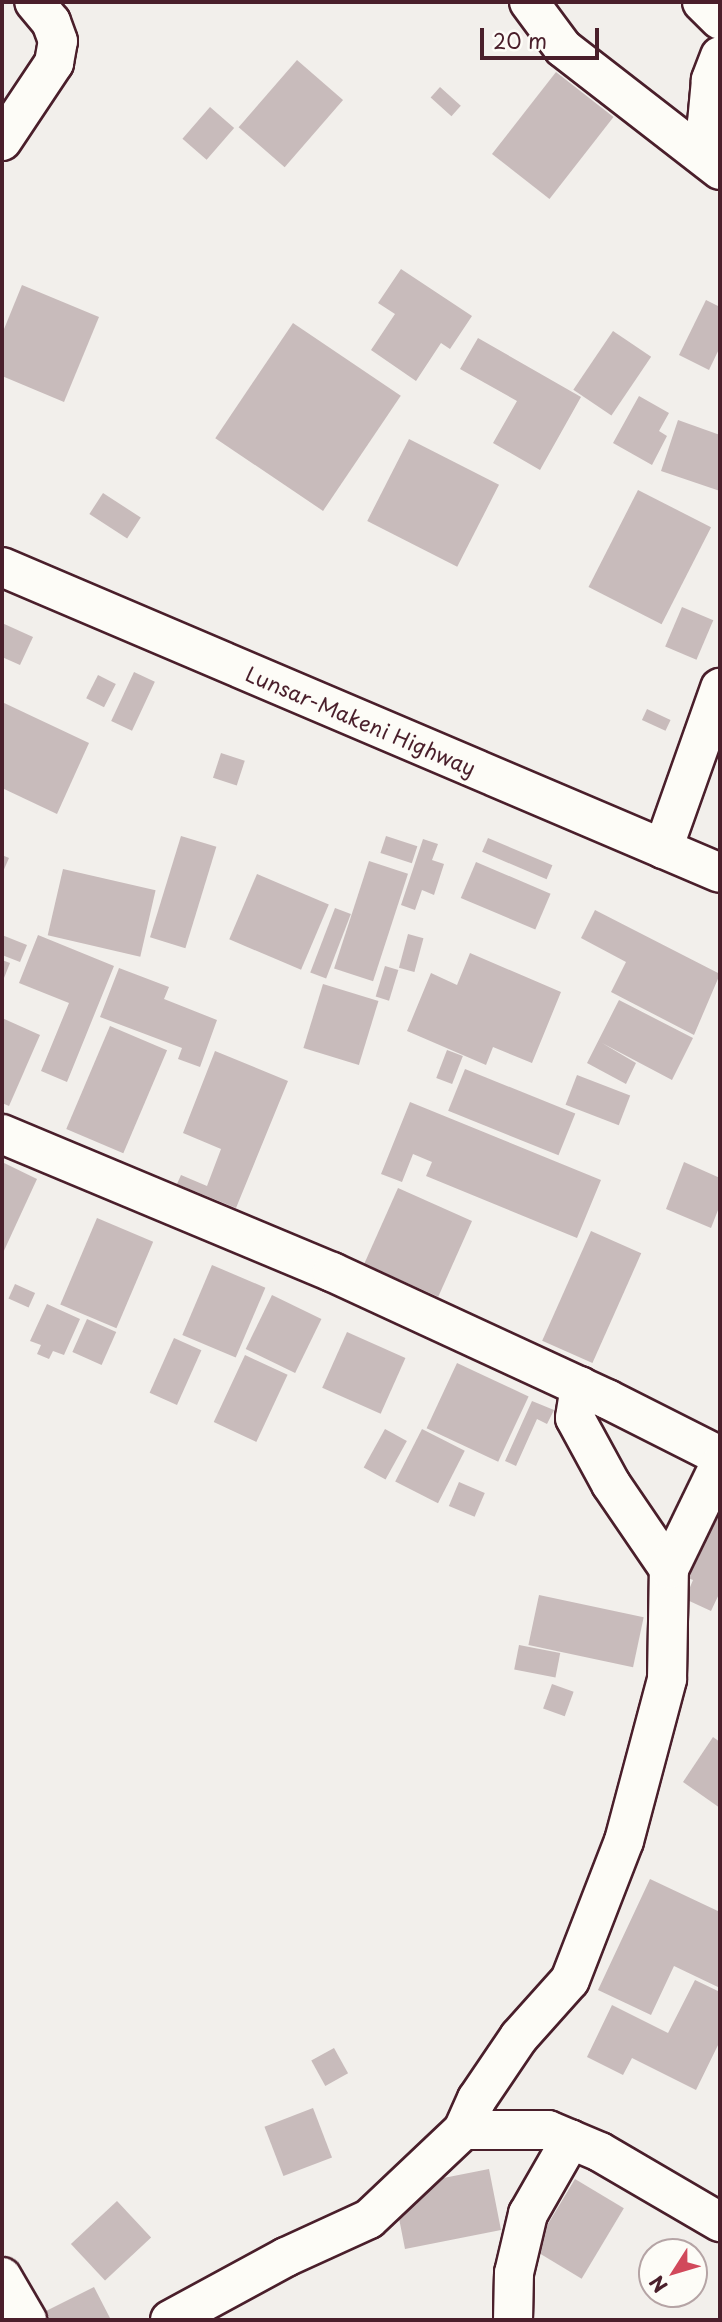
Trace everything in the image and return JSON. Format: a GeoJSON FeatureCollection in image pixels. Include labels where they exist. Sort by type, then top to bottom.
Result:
{"type":"FeatureCollection","features":[{"type":"Feature","properties":{"kind":"street"},"geometry":{"type":"LineString","coordinates":[[2,141],[54,63],[58,41],[51,22],[34,2]]}},
{"type":"Feature","properties":{"kind":"street"},"geometry":{"type":"LineString","coordinates":[[529,2],[564,48],[720,168]]}},
{"type":"Feature","properties":{"kind":"street"},"geometry":{"type":"LineString","coordinates":[[702,2],[720,20]]}},
{"type":"Feature","properties":{"kind":"street"},"geometry":{"type":"LineString","coordinates":[[720,56],[711,80],[707,123],[720,168]]}},
{"type":"Feature","properties":{"kind":"street","name":"Lunsar-Makeni Highway"},"geometry":{"type":"LineString","coordinates":[[2,567],[720,873]]}},
{"type":"Feature","properties":{"kind":"street"},"geometry":{"type":"LineString","coordinates":[[663,849],[720,688]]}},
{"type":"Feature","properties":{"kind":"street"},"geometry":{"type":"LineString","coordinates":[[2,1134],[332,1272],[579,1385],[720,1456]]}},
{"type":"Feature","properties":{"kind":"street"},"geometry":{"type":"LineString","coordinates":[[579,1385],[575,1418],[611,1484],[669,1569]]}},
{"type":"Feature","properties":{"kind":"street"},"geometry":{"type":"LineString","coordinates":[[170,2320],[286,2257],[369,2218],[463,2130],[477,2099],[519,2037],[569,1980],[624,1841],[667,1679],[669,1569],[720,1464]]}},
{"type":"Feature","properties":{"kind":"street"},"geometry":{"type":"LineString","coordinates":[[463,2130],[548,2130],[571,2139],[720,2222]]}},
{"type":"Feature","properties":{"kind":"street"},"geometry":{"type":"LineString","coordinates":[[513,2320],[514,2273],[528,2214],[571,2139]]}},
{"type":"Feature","properties":{"kind":"street"},"geometry":{"type":"LineString","coordinates":[[2,2277],[27,2320]]}},
{"type":"Feature","properties":{"kind":"building"},"geometry":{"type":"Polygon","coordinates":[[[297,60],[343,100],[285,167],[239,127],[297,60]]]}},
{"type":"Feature","properties":{"kind":"building"},"geometry":{"type":"Polygon","coordinates":[[[556,72],[614,117],[549,199],[492,154],[556,72]]]}},
{"type":"Feature","properties":{"kind":"building"},"geometry":{"type":"Polygon","coordinates":[[[440,87],[461,106],[451,116],[431,97],[440,87]]]}},
{"type":"Feature","properties":{"kind":"building"},"geometry":{"type":"Polygon","coordinates":[[[210,107],[234,128],[207,160],[182,139],[210,107]]]}},
{"type":"Feature","properties":{"kind":"building"},"geometry":{"type":"Polygon","coordinates":[[[401,269],[472,316],[450,349],[441,343],[416,381],[371,350],[395,314],[378,303],[401,269]]]}},
{"type":"Feature","properties":{"kind":"building"},"geometry":{"type":"Polygon","coordinates":[[[22,285],[99,317],[64,402],[2,376],[2,334],[22,285]]]}},
{"type":"Feature","properties":{"kind":"building"},"geometry":{"type":"Polygon","coordinates":[[[706,300],[720,307],[720,347],[709,370],[679,355],[706,300]]]}},
{"type":"Feature","properties":{"kind":"building"},"geometry":{"type":"Polygon","coordinates":[[[293,323],[401,396],[323,511],[215,438],[293,323]]]}},
{"type":"Feature","properties":{"kind":"building"},"geometry":{"type":"Polygon","coordinates":[[[613,331],[651,357],[611,416],[573,390],[613,331]]]}},
{"type":"Feature","properties":{"kind":"building"},"geometry":{"type":"Polygon","coordinates":[[[478,338],[581,397],[540,470],[493,443],[517,401],[460,369],[478,338]]]}},
{"type":"Feature","properties":{"kind":"building"},"geometry":{"type":"Polygon","coordinates":[[[639,396],[669,413],[659,431],[667,436],[652,465],[613,443],[639,396]]]}},
{"type":"Feature","properties":{"kind":"building"},"geometry":{"type":"Polygon","coordinates":[[[678,420],[720,435],[720,491],[661,471],[678,420]]]}},
{"type":"Feature","properties":{"kind":"building"},"geometry":{"type":"Polygon","coordinates":[[[409,439],[499,485],[457,567],[367,521],[409,439]]]}},
{"type":"Feature","properties":{"kind":"building"},"geometry":{"type":"Polygon","coordinates":[[[638,490],[711,527],[662,624],[589,587],[638,490]]]}},
{"type":"Feature","properties":{"kind":"building"},"geometry":{"type":"Polygon","coordinates":[[[103,493],[141,518],[127,538],[89,514],[103,493]]]}},
{"type":"Feature","properties":{"kind":"building"},"geometry":{"type":"Polygon","coordinates":[[[682,607],[713,620],[696,660],[665,647],[682,607]]]}},
{"type":"Feature","properties":{"kind":"building"},"geometry":{"type":"Polygon","coordinates":[[[2,623],[33,637],[20,665],[2,657],[2,623]]]}},
{"type":"Feature","properties":{"kind":"building"},"geometry":{"type":"Polygon","coordinates":[[[134,672],[155,682],[132,731],[111,721],[134,672]]]}},
{"type":"Feature","properties":{"kind":"building"},"geometry":{"type":"Polygon","coordinates":[[[98,675],[116,684],[104,707],[86,698],[98,675]]]}},
{"type":"Feature","properties":{"kind":"building"},"geometry":{"type":"Polygon","coordinates":[[[2,702],[89,743],[57,814],[2,788],[2,702]]]}},
{"type":"Feature","properties":{"kind":"building"},"geometry":{"type":"Polygon","coordinates":[[[647,709],[671,720],[665,731],[642,720],[647,709]]]}},
{"type":"Feature","properties":{"kind":"building"},"geometry":{"type":"Polygon","coordinates":[[[221,753],[245,761],[237,785],[213,778],[221,753]]]}},
{"type":"Feature","properties":{"kind":"building"},"geometry":{"type":"Polygon","coordinates":[[[181,836],[216,847],[185,948],[150,937],[181,836]]]}},
{"type":"Feature","properties":{"kind":"building"},"geometry":{"type":"Polygon","coordinates":[[[386,836],[417,846],[412,863],[380,853],[386,836]]]}},
{"type":"Feature","properties":{"kind":"building"},"geometry":{"type":"Polygon","coordinates":[[[488,838],[552,865],[547,879],[482,852],[488,838]]]}},
{"type":"Feature","properties":{"kind":"building"},"geometry":{"type":"Polygon","coordinates":[[[423,839],[438,844],[432,860],[444,864],[434,895],[422,890],[415,910],[401,905],[423,839]]]}},
{"type":"Feature","properties":{"kind":"building"},"geometry":{"type":"Polygon","coordinates":[[[2,855],[9,858],[2,874],[2,855]]]}},
{"type":"Feature","properties":{"kind":"building"},"geometry":{"type":"Polygon","coordinates":[[[369,861],[408,874],[373,981],[334,968],[369,861]]]}},
{"type":"Feature","properties":{"kind":"building"},"geometry":{"type":"Polygon","coordinates":[[[476,862],[551,894],[535,930],[461,898],[476,862]]]}},
{"type":"Feature","properties":{"kind":"building"},"geometry":{"type":"Polygon","coordinates":[[[63,869],[156,890],[140,957],[48,935],[63,869]]]}},
{"type":"Feature","properties":{"kind":"building"},"geometry":{"type":"Polygon","coordinates":[[[257,874],[329,904],[301,970],[229,939],[257,874]]]}},
{"type":"Feature","properties":{"kind":"building"},"geometry":{"type":"Polygon","coordinates":[[[335,908],[351,914],[326,979],[310,972],[335,908]]]}},
{"type":"Feature","properties":{"kind":"building"},"geometry":{"type":"Polygon","coordinates":[[[595,910],[720,974],[694,1035],[611,992],[626,962],[581,938],[595,910]]]}},
{"type":"Feature","properties":{"kind":"building"},"geometry":{"type":"Polygon","coordinates":[[[408,934],[423,938],[414,972],[399,968],[408,934]]]}},
{"type":"Feature","properties":{"kind":"building"},"geometry":{"type":"Polygon","coordinates":[[[2,935],[27,945],[20,962],[2,955],[2,935]]]}},
{"type":"Feature","properties":{"kind":"building"},"geometry":{"type":"Polygon","coordinates":[[[38,935],[114,966],[67,1082],[41,1071],[69,1003],[19,983],[38,935]]]}},
{"type":"Feature","properties":{"kind":"building"},"geometry":{"type":"Polygon","coordinates":[[[470,953],[561,992],[532,1063],[493,1047],[486,1065],[407,1031],[431,973],[457,985],[470,953]]]}},
{"type":"Feature","properties":{"kind":"building"},"geometry":{"type":"Polygon","coordinates":[[[2,960],[10,963],[2,983],[2,960]]]}},
{"type":"Feature","properties":{"kind":"building"},"geometry":{"type":"Polygon","coordinates":[[[385,966],[398,970],[389,1001],[376,997],[385,966]]]}},
{"type":"Feature","properties":{"kind":"building"},"geometry":{"type":"Polygon","coordinates":[[[119,968],[169,987],[164,999],[217,1020],[200,1067],[178,1059],[182,1048],[100,1017],[119,968]]]}},
{"type":"Feature","properties":{"kind":"building"},"geometry":{"type":"Polygon","coordinates":[[[323,984],[378,1001],[359,1065],[303,1048],[323,984]]]}},
{"type":"Feature","properties":{"kind":"building"},"geometry":{"type":"Polygon","coordinates":[[[619,1000],[693,1038],[672,1080],[602,1043],[636,1063],[626,1084],[587,1063],[619,1000]]]}},
{"type":"Feature","properties":{"kind":"building"},"geometry":{"type":"Polygon","coordinates":[[[2,1018],[40,1035],[9,1106],[2,1103],[2,1018]]]}},
{"type":"Feature","properties":{"kind":"building"},"geometry":{"type":"Polygon","coordinates":[[[110,1026],[167,1050],[123,1153],[66,1129],[110,1026]]]}},
{"type":"Feature","properties":{"kind":"building"},"geometry":{"type":"Polygon","coordinates":[[[447,1050],[463,1056],[452,1084],[436,1078],[447,1050]]]}},
{"type":"Feature","properties":{"kind":"building"},"geometry":{"type":"Polygon","coordinates":[[[215,1051],[288,1081],[236,1208],[177,1184],[181,1175],[207,1186],[221,1149],[183,1133],[215,1051]]]}},
{"type":"Feature","properties":{"kind":"building"},"geometry":{"type":"Polygon","coordinates":[[[465,1069],[575,1114],[558,1155],[448,1111],[465,1069]]]}},
{"type":"Feature","properties":{"kind":"building"},"geometry":{"type":"Polygon","coordinates":[[[577,1075],[630,1095],[619,1125],[566,1105],[577,1075]]]}},
{"type":"Feature","properties":{"kind":"building"},"geometry":{"type":"Polygon","coordinates":[[[410,1102],[601,1180],[577,1238],[426,1176],[432,1162],[413,1154],[402,1182],[381,1174],[410,1102]]]}},
{"type":"Feature","properties":{"kind":"building"},"geometry":{"type":"Polygon","coordinates":[[[2,1162],[37,1179],[2,1255],[2,1162]]]}},
{"type":"Feature","properties":{"kind":"building"},"geometry":{"type":"Polygon","coordinates":[[[684,1162],[720,1178],[720,1205],[711,1228],[666,1209],[684,1162]]]}},
{"type":"Feature","properties":{"kind":"building"},"geometry":{"type":"Polygon","coordinates":[[[398,1188],[472,1221],[438,1297],[364,1264],[398,1188]]]}},
{"type":"Feature","properties":{"kind":"building"},"geometry":{"type":"Polygon","coordinates":[[[97,1218],[153,1242],[116,1328],[60,1305],[97,1218]]]}},
{"type":"Feature","properties":{"kind":"building"},"geometry":{"type":"Polygon","coordinates":[[[591,1231],[641,1253],[592,1363],[542,1341],[591,1231]]]}},
{"type":"Feature","properties":{"kind":"building"},"geometry":{"type":"Polygon","coordinates":[[[212,1265],[265,1288],[236,1358],[182,1335],[212,1265]]]}},
{"type":"Feature","properties":{"kind":"building"},"geometry":{"type":"Polygon","coordinates":[[[15,1284],[35,1293],[29,1308],[8,1299],[15,1284]]]}},
{"type":"Feature","properties":{"kind":"building"},"geometry":{"type":"Polygon","coordinates":[[[272,1295],[321,1319],[295,1373],[246,1349],[272,1295]]]}},
{"type":"Feature","properties":{"kind":"building"},"geometry":{"type":"Polygon","coordinates":[[[47,1304],[80,1319],[64,1355],[53,1351],[49,1359],[37,1354],[41,1345],[30,1341],[47,1304]]]}},
{"type":"Feature","properties":{"kind":"building"},"geometry":{"type":"Polygon","coordinates":[[[87,1319],[116,1332],[102,1365],[72,1352],[87,1319]]]}},
{"type":"Feature","properties":{"kind":"building"},"geometry":{"type":"Polygon","coordinates":[[[347,1332],[405,1358],[381,1414],[322,1388],[347,1332]]]}},
{"type":"Feature","properties":{"kind":"building"},"geometry":{"type":"Polygon","coordinates":[[[174,1338],[201,1350],[177,1405],[150,1393],[174,1338]]]}},
{"type":"Feature","properties":{"kind":"building"},"geometry":{"type":"Polygon","coordinates":[[[245,1355],[288,1375],[256,1442],[214,1422],[245,1355]]]}},
{"type":"Feature","properties":{"kind":"building"},"geometry":{"type":"Polygon","coordinates":[[[457,1363],[529,1396],[498,1462],[427,1428],[457,1363]]]}},
{"type":"Feature","properties":{"kind":"building"},"geometry":{"type":"Polygon","coordinates":[[[532,1401],[554,1410],[547,1424],[537,1419],[516,1466],[505,1461],[532,1401]]]}},
{"type":"Feature","properties":{"kind":"building"},"geometry":{"type":"Polygon","coordinates":[[[385,1429],[407,1441],[386,1480],[364,1467],[385,1429]]]}},
{"type":"Feature","properties":{"kind":"building"},"geometry":{"type":"Polygon","coordinates":[[[422,1429],[465,1451],[438,1503],[395,1482],[422,1429]]]}},
{"type":"Feature","properties":{"kind":"building"},"geometry":{"type":"Polygon","coordinates":[[[459,1482],[485,1493],[475,1517],[449,1506],[459,1482]]]}},
{"type":"Feature","properties":{"kind":"building"},"geometry":{"type":"Polygon","coordinates":[[[720,1505],[720,1592],[711,1611],[685,1599],[693,1580],[688,1578],[720,1505]]]}},
{"type":"Feature","properties":{"kind":"building"},"geometry":{"type":"Polygon","coordinates":[[[539,1595],[644,1617],[633,1667],[528,1645],[539,1595]]]}},
{"type":"Feature","properties":{"kind":"building"},"geometry":{"type":"Polygon","coordinates":[[[519,1645],[560,1653],[555,1678],[514,1670],[519,1645]]]}},
{"type":"Feature","properties":{"kind":"building"},"geometry":{"type":"Polygon","coordinates":[[[552,1684],[574,1692],[565,1716],[543,1708],[552,1684]]]}},
{"type":"Feature","properties":{"kind":"building"},"geometry":{"type":"Polygon","coordinates":[[[713,1737],[720,1742],[720,1808],[683,1782],[713,1737]]]}},
{"type":"Feature","properties":{"kind":"building"},"geometry":{"type":"Polygon","coordinates":[[[650,1879],[720,1912],[720,1988],[674,1966],[651,2015],[598,1990],[650,1879]]]}},
{"type":"Feature","properties":{"kind":"building"},"geometry":{"type":"Polygon","coordinates":[[[695,1980],[720,1992],[720,2041],[696,2090],[632,2058],[623,2075],[587,2057],[612,2005],[668,2033],[695,1980]]]}},
{"type":"Feature","properties":{"kind":"building"},"geometry":{"type":"Polygon","coordinates":[[[334,2048],[348,2073],[325,2086],[311,2061],[334,2048]]]}},
{"type":"Feature","properties":{"kind":"building"},"geometry":{"type":"Polygon","coordinates":[[[313,2108],[332,2157],[283,2176],[264,2127],[313,2108]]]}},
{"type":"Feature","properties":{"kind":"building"},"geometry":{"type":"Polygon","coordinates":[[[489,2169],[501,2230],[405,2249],[397,2208],[417,2204],[413,2184],[489,2169]]]}},
{"type":"Feature","properties":{"kind":"building"},"geometry":{"type":"Polygon","coordinates":[[[575,2179],[624,2208],[582,2279],[533,2249],[575,2179]]]}},
{"type":"Feature","properties":{"kind":"building"},"geometry":{"type":"Polygon","coordinates":[[[117,2201],[151,2238],[105,2281],[71,2244],[117,2201]]]}},
{"type":"Feature","properties":{"kind":"building"},"geometry":{"type":"Polygon","coordinates":[[[94,2287],[111,2320],[45,2320],[42,2313],[94,2287]]]}}]}
